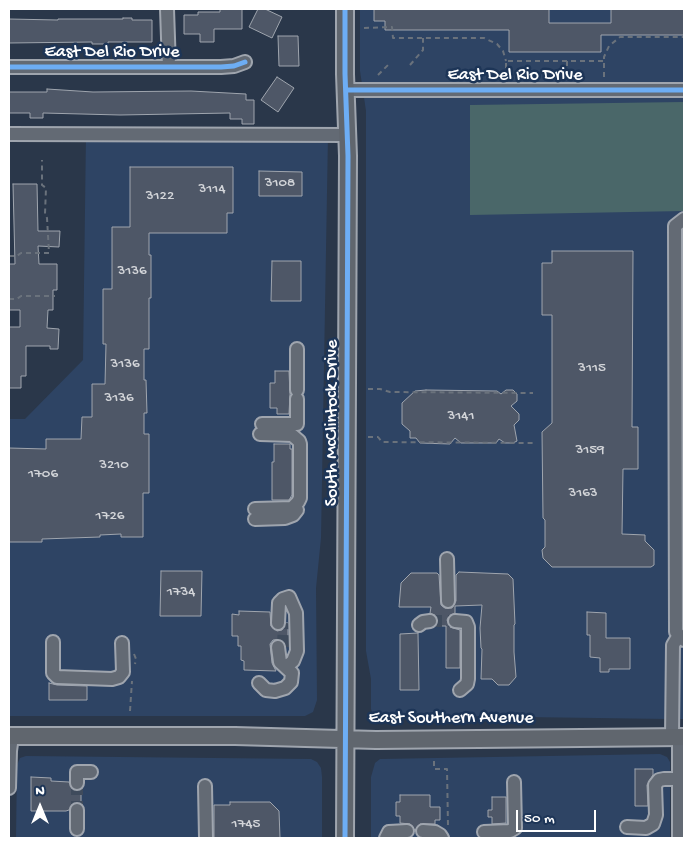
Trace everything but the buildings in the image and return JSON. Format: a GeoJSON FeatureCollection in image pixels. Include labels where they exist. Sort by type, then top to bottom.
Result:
{"type":"FeatureCollection","features":[{"type":"Feature","properties":{"kind":"main road","name":"South McClintock Drive"},"geometry":{"type":"LineString","coordinates":[[344,838],[347,135],[345,9]]}},
{"type":"Feature","properties":{"kind":"main road","name":"East Southern Avenue"},"geometry":{"type":"LineString","coordinates":[[10,736],[236,736],[376,740],[678,737]]}},
{"type":"Feature","properties":{"kind":"street"},"geometry":{"type":"LineString","coordinates":[[168,9],[169,67]]}},
{"type":"Feature","properties":{"kind":"street","name":"East Del Rio Drive"},"geometry":{"type":"LineString","coordinates":[[9,67],[227,67],[245,62]]}},
{"type":"Feature","properties":{"kind":"street","name":"East Del Rio Drive"},"geometry":{"type":"LineString","coordinates":[[346,90],[684,90]]}},
{"type":"Feature","properties":{"kind":"street"},"geometry":{"type":"LineString","coordinates":[[9,134],[347,135]]}},
{"type":"Feature","properties":{"kind":"street"},"geometry":{"type":"LineString","coordinates":[[679,838],[678,737],[674,645],[682,637],[676,632],[675,226],[684,219]]}},
{"type":"Feature","properties":{"kind":"street"},"geometry":{"type":"LineString","coordinates":[[255,514],[292,508],[300,498],[300,444],[292,435],[261,429],[297,424],[297,349]]}},
{"type":"Feature","properties":{"kind":"street"},"geometry":{"type":"LineString","coordinates":[[447,559],[448,601]]}},
{"type":"Feature","properties":{"kind":"street"},"geometry":{"type":"LineString","coordinates":[[289,597],[296,613],[297,651],[293,661],[286,667],[291,655],[286,626],[279,604],[289,597]]}},
{"type":"Feature","properties":{"kind":"street"},"geometry":{"type":"LineString","coordinates":[[455,621],[466,622],[468,627],[468,680],[467,684],[460,690]]}},
{"type":"Feature","properties":{"kind":"street"},"geometry":{"type":"LineString","coordinates":[[53,642],[53,673],[57,677],[112,679],[119,677],[122,672],[122,643]]}},
{"type":"Feature","properties":{"kind":"street"},"geometry":{"type":"LineString","coordinates":[[259,683],[270,691],[275,691],[284,688],[291,682],[292,673],[279,660],[281,647]]}},
{"type":"Feature","properties":{"kind":"street"},"geometry":{"type":"LineString","coordinates":[[9,788],[10,736]]}},
{"type":"Feature","properties":{"kind":"street"},"geometry":{"type":"LineString","coordinates":[[77,783],[77,772],[90,772]]}},
{"type":"Feature","properties":{"kind":"street"},"geometry":{"type":"LineString","coordinates":[[626,828],[646,828],[653,824],[656,815],[655,785],[659,780],[679,779]]}},
{"type":"Feature","properties":{"kind":"street"},"geometry":{"type":"LineString","coordinates":[[484,832],[510,831],[515,828],[514,782]]}},
{"type":"Feature","properties":{"kind":"street"},"geometry":{"type":"LineString","coordinates":[[205,786],[206,838]]}},
{"type":"Feature","properties":{"kind":"street"},"geometry":{"type":"LineString","coordinates":[[77,810],[77,829]]}},
{"type":"Feature","properties":{"kind":"street"},"geometry":{"type":"LineString","coordinates":[[386,838],[389,832],[407,831]]}},
{"type":"Feature","properties":{"kind":"street"},"geometry":{"type":"LineString","coordinates":[[423,831],[445,833]]}},
{"type":"Feature","properties":{"kind":"path"},"geometry":{"type":"LineString","coordinates":[[364,28],[392,27],[393,38],[484,38],[497,44],[503,51],[506,62],[506,77]]}},
{"type":"Feature","properties":{"kind":"path"},"geometry":{"type":"LineString","coordinates":[[604,77],[604,61],[609,46],[620,38],[684,37]]}},
{"type":"Feature","properties":{"kind":"path"},"geometry":{"type":"LineString","coordinates":[[410,65],[423,50],[423,38]]}},
{"type":"Feature","properties":{"kind":"path"},"geometry":{"type":"LineString","coordinates":[[567,61],[567,78]]}},
{"type":"Feature","properties":{"kind":"path"},"geometry":{"type":"LineString","coordinates":[[506,62],[604,61]]}},
{"type":"Feature","properties":{"kind":"path"},"geometry":{"type":"LineString","coordinates":[[378,75],[390,63]]}},
{"type":"Feature","properties":{"kind":"path"},"geometry":{"type":"LineString","coordinates":[[9,256],[17,256],[21,253],[49,253],[47,218],[45,214],[46,188],[42,185],[42,160]]}},
{"type":"Feature","properties":{"kind":"path"},"geometry":{"type":"LineString","coordinates":[[9,299],[17,299],[21,296],[55,296]]}},
{"type":"Feature","properties":{"kind":"path"},"geometry":{"type":"LineString","coordinates":[[368,389],[380,389],[390,392],[533,394]]}},
{"type":"Feature","properties":{"kind":"path"},"geometry":{"type":"LineString","coordinates":[[368,437],[378,437],[382,442],[533,443]]}},
{"type":"Feature","properties":{"kind":"path"},"geometry":{"type":"LineString","coordinates":[[434,761],[434,769],[447,769],[445,833]]}},
{"type":"Feature","properties":{"kind":"shaded area"},"geometry":{"type":"Polygon","coordinates":[[[360,9],[684,9],[684,213],[679,213],[668,226],[670,230],[669,719],[379,715],[372,713],[371,679],[366,651],[366,111],[360,71],[360,9]]]}},
{"type":"Feature","properties":{"kind":"shaded area"},"geometry":{"type":"Polygon","coordinates":[[[86,134],[328,135],[321,538],[316,588],[317,700],[313,712],[305,716],[9,716],[9,419],[25,419],[83,360],[86,134]]]}},
{"type":"Feature","properties":{"kind":"shaded area"},"geometry":{"type":"Polygon","coordinates":[[[684,640],[684,719],[673,719],[673,645],[684,640]]]}},
{"type":"Feature","properties":{"kind":"shaded area"},"geometry":{"type":"Polygon","coordinates":[[[660,754],[667,757],[670,762],[670,838],[371,838],[371,777],[375,763],[380,759],[660,754]]]}},
{"type":"Feature","properties":{"kind":"shaded area"},"geometry":{"type":"Polygon","coordinates":[[[26,756],[311,759],[317,762],[321,768],[322,838],[16,838],[17,765],[20,758],[26,756]]]}},
{"type":"Feature","properties":{"kind":"green space"},"geometry":{"type":"Polygon","coordinates":[[[684,102],[684,211],[470,215],[470,105],[684,102]]]}},
{"type":"Feature","properties":{"kind":"tunnel"},"geometry":{"type":"LineString","coordinates":[[430,621],[455,621]]}},
{"type":"Feature","properties":{"kind":"tunnel"},"geometry":{"type":"LineString","coordinates":[[283,647],[284,623]]}},
{"type":"Feature","properties":{"kind":"tunnel"},"geometry":{"type":"LineString","coordinates":[[77,783],[77,810]]}},
{"type":"Feature","properties":{"kind":"cycle path"},"geometry":{"type":"LineString","coordinates":[[345,9],[348,156],[345,838]]}},
{"type":"Feature","properties":{"kind":"cycle path"},"geometry":{"type":"LineString","coordinates":[[9,67],[221,67],[234,66],[245,62]]}},
{"type":"Feature","properties":{"kind":"cycle path"},"geometry":{"type":"LineString","coordinates":[[346,90],[684,90]]}}]}
